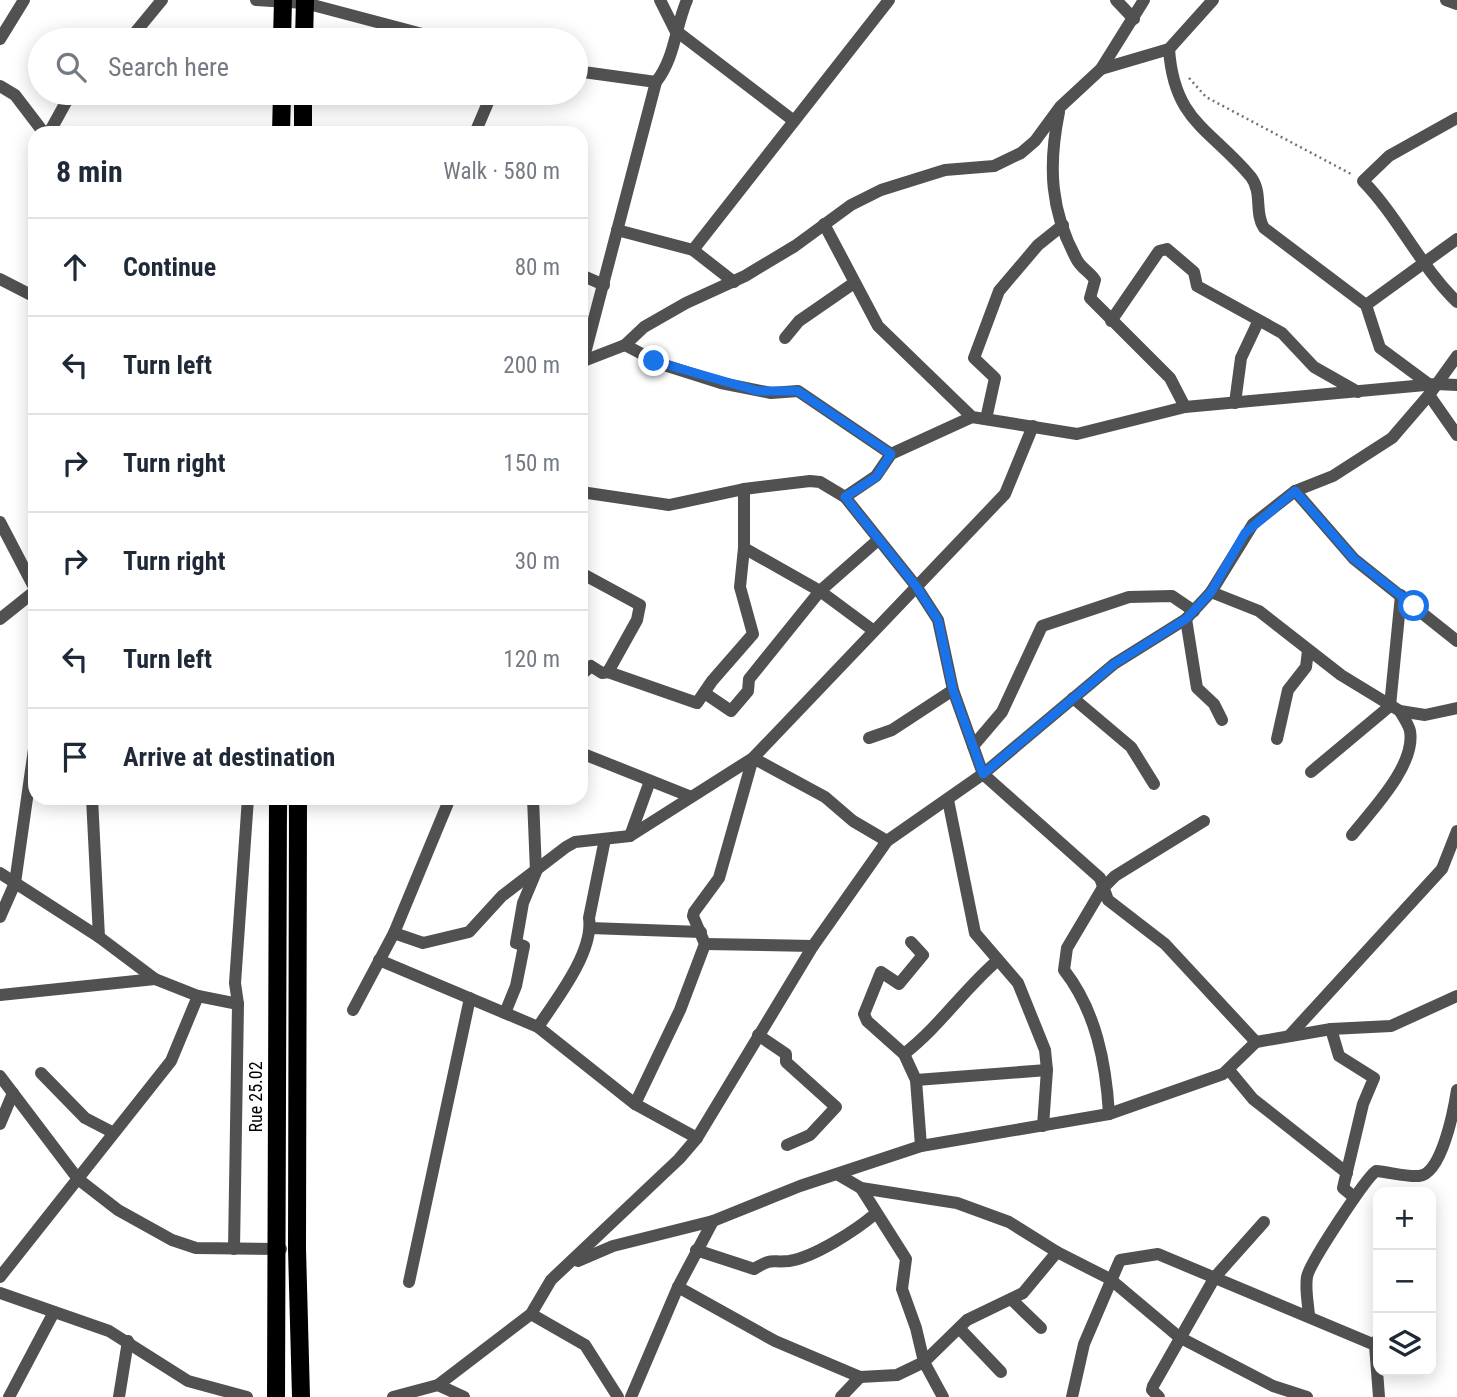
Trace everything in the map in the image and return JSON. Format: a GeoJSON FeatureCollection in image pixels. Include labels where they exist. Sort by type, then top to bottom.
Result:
{"type":"FeatureCollection","features":[{"type":"Feature","properties":{"kind":"main road"},"geometry":{"type":"LineString","coordinates":[[282,28],[283,1]]}},
{"type":"Feature","properties":{"kind":"main road"},"geometry":{"type":"LineString","coordinates":[[304,28],[305,2]]}},
{"type":"Feature","properties":{"kind":"main road"},"geometry":{"type":"LineString","coordinates":[[281,126],[282,105]]}},
{"type":"Feature","properties":{"kind":"main road"},"geometry":{"type":"LineString","coordinates":[[303,105],[303,126]]}},
{"type":"Feature","properties":{"kind":"main road","name":"Rue 25.02"},"geometry":{"type":"LineString","coordinates":[[276,1397],[278,805]]}},
{"type":"Feature","properties":{"kind":"main road"},"geometry":{"type":"LineString","coordinates":[[298,805],[297,1249],[301,1397]]}},
{"type":"Feature","properties":{"kind":"street"},"geometry":{"type":"LineString","coordinates":[[0,39],[24,0]]}},
{"type":"Feature","properties":{"kind":"street"},"geometry":{"type":"LineString","coordinates":[[139,28],[162,0]]}},
{"type":"Feature","properties":{"kind":"street"},"geometry":{"type":"LineString","coordinates":[[256,0],[305,2],[401,28]]}},
{"type":"Feature","properties":{"kind":"street"},"geometry":{"type":"LineString","coordinates":[[660,0],[675,30],[794,121]]}},
{"type":"Feature","properties":{"kind":"street"},"geometry":{"type":"LineString","coordinates":[[588,341],[656,82],[671,59],[675,30],[687,0]]}},
{"type":"Feature","properties":{"kind":"street"},"geometry":{"type":"LineString","coordinates":[[693,250],[889,0]]}},
{"type":"Feature","properties":{"kind":"street"},"geometry":{"type":"LineString","coordinates":[[1116,0],[1133,19]]}},
{"type":"Feature","properties":{"kind":"street"},"geometry":{"type":"LineString","coordinates":[[588,360],[625,345],[644,327],[686,303],[734,282],[795,246],[844,208],[881,190],[945,170],[994,166],[1008,160],[1035,141],[1060,107],[1101,69],[1144,0]]}},
{"type":"Feature","properties":{"kind":"street"},"geometry":{"type":"LineString","coordinates":[[1101,69],[1169,49],[1213,0]]}},
{"type":"Feature","properties":{"kind":"street"},"geometry":{"type":"LineString","coordinates":[[1446,0],[1457,4]]}},
{"type":"Feature","properties":{"kind":"street"},"geometry":{"type":"LineString","coordinates":[[1169,49],[1180,99],[1208,137],[1252,178],[1258,191],[1264,229],[1366,304],[1380,348],[1432,388],[1457,435]]}},
{"type":"Feature","properties":{"kind":"street"},"geometry":{"type":"LineString","coordinates":[[588,73],[656,82]]}},
{"type":"Feature","properties":{"kind":"street"},"geometry":{"type":"LineString","coordinates":[[0,86],[15,95],[40,126]]}},
{"type":"Feature","properties":{"kind":"street"},"geometry":{"type":"LineString","coordinates":[[50,126],[64,105]]}},
{"type":"Feature","properties":{"kind":"street"},"geometry":{"type":"LineString","coordinates":[[478,126],[487,105]]}},
{"type":"Feature","properties":{"kind":"street"},"geometry":{"type":"LineString","coordinates":[[1060,107],[1050,165],[1053,195],[1079,264],[1095,280],[1090,298],[1170,378],[1185,407]]}},
{"type":"Feature","properties":{"kind":"street"},"geometry":{"type":"LineString","coordinates":[[1457,118],[1390,156],[1363,181],[1380,198],[1423,265],[1457,302]]}},
{"type":"Feature","properties":{"kind":"street"},"geometry":{"type":"LineString","coordinates":[[824,224],[878,326],[972,417]]}},
{"type":"Feature","properties":{"kind":"street"},"geometry":{"type":"LineString","coordinates":[[986,419],[995,378],[974,358],[997,294],[1038,245],[1063,225]]}},
{"type":"Feature","properties":{"kind":"street"},"geometry":{"type":"LineString","coordinates":[[617,230],[693,250],[734,282]]}},
{"type":"Feature","properties":{"kind":"street"},"geometry":{"type":"LineString","coordinates":[[1366,304],[1457,239]]}},
{"type":"Feature","properties":{"kind":"street"},"geometry":{"type":"LineString","coordinates":[[1111,321],[1159,251],[1165,248],[1194,272],[1196,285],[1287,338],[1314,367],[1358,392]]}},
{"type":"Feature","properties":{"kind":"street"},"geometry":{"type":"LineString","coordinates":[[588,278],[604,285]]}},
{"type":"Feature","properties":{"kind":"street"},"geometry":{"type":"LineString","coordinates":[[0,279],[28,293]]}},
{"type":"Feature","properties":{"kind":"street"},"geometry":{"type":"LineString","coordinates":[[785,338],[799,321],[854,283]]}},
{"type":"Feature","properties":{"kind":"street"},"geometry":{"type":"LineString","coordinates":[[1234,403],[1241,358],[1258,322]]}},
{"type":"Feature","properties":{"kind":"street"},"geometry":{"type":"LineString","coordinates":[[625,345],[661,364],[720,383],[771,393],[798,391],[891,454]]}},
{"type":"Feature","properties":{"kind":"street"},"geometry":{"type":"LineString","coordinates":[[393,1397],[438,1385],[531,1314],[551,1280],[662,1177],[697,1138],[813,946],[887,841],[983,774],[1114,664],[1190,615],[1211,592],[1245,533],[1295,491],[1333,476],[1392,438],[1457,356]]}},
{"type":"Feature","properties":{"kind":"street"},"geometry":{"type":"LineString","coordinates":[[845,497],[876,477],[891,454],[972,417],[1077,434],[1185,407],[1457,385]]}},
{"type":"Feature","properties":{"kind":"street"},"geometry":{"type":"LineString","coordinates":[[394,933],[423,943],[469,932],[502,896],[575,842],[630,836],[689,796],[753,758],[1005,494],[1033,426]]}},
{"type":"Feature","properties":{"kind":"street"},"geometry":{"type":"LineString","coordinates":[[588,493],[669,505],[744,489],[820,482],[845,497],[916,586],[941,628],[953,690],[983,774],[1100,878],[1102,889],[1115,906],[1165,944],[1256,1042]]}},
{"type":"Feature","properties":{"kind":"street"},"geometry":{"type":"LineString","coordinates":[[588,668],[697,703],[706,694],[712,681],[753,634],[740,587],[744,548],[744,489]]}},
{"type":"Feature","properties":{"kind":"street"},"geometry":{"type":"LineString","coordinates":[[1295,491],[1354,559],[1457,641]]}},
{"type":"Feature","properties":{"kind":"street"},"geometry":{"type":"LineString","coordinates":[[0,522],[28,576]]}},
{"type":"Feature","properties":{"kind":"street"},"geometry":{"type":"LineString","coordinates":[[706,694],[731,711],[748,691],[749,679],[820,591],[878,540]]}},
{"type":"Feature","properties":{"kind":"street"},"geometry":{"type":"LineString","coordinates":[[744,548],[820,591],[874,631]]}},
{"type":"Feature","properties":{"kind":"street"},"geometry":{"type":"LineString","coordinates":[[588,577],[640,605],[637,620],[608,672]]}},
{"type":"Feature","properties":{"kind":"street"},"geometry":{"type":"LineString","coordinates":[[1211,592],[1259,611],[1308,650],[1395,709],[1410,730],[1408,758],[1380,801],[1352,835]]}},
{"type":"Feature","properties":{"kind":"street"},"geometry":{"type":"LineString","coordinates":[[0,618],[28,596]]}},
{"type":"Feature","properties":{"kind":"street"},"geometry":{"type":"LineString","coordinates":[[973,746],[1002,712],[1042,626],[1129,597],[1172,596],[1190,615],[1197,688],[1214,704],[1222,720]]}},
{"type":"Feature","properties":{"kind":"street"},"geometry":{"type":"LineString","coordinates":[[1395,709],[1401,596]]}},
{"type":"Feature","properties":{"kind":"street"},"geometry":{"type":"LineString","coordinates":[[1277,739],[1288,690],[1306,667],[1308,650]]}},
{"type":"Feature","properties":{"kind":"street"},"geometry":{"type":"LineString","coordinates":[[870,738],[891,730],[953,690]]}},
{"type":"Feature","properties":{"kind":"street"},"geometry":{"type":"LineString","coordinates":[[1073,698],[1131,747],[1154,784]]}},
{"type":"Feature","properties":{"kind":"street"},"geometry":{"type":"LineString","coordinates":[[1311,772],[1395,709],[1425,715],[1457,708]]}},
{"type":"Feature","properties":{"kind":"street"},"geometry":{"type":"LineString","coordinates":[[588,756],[689,796]]}},
{"type":"Feature","properties":{"kind":"street"},"geometry":{"type":"LineString","coordinates":[[753,758],[825,797],[853,821],[887,841]]}},
{"type":"Feature","properties":{"kind":"street"},"geometry":{"type":"LineString","coordinates":[[635,1104],[680,1010],[703,938],[694,912],[719,878],[753,758]]}},
{"type":"Feature","properties":{"kind":"street"},"geometry":{"type":"LineString","coordinates":[[630,836],[649,781]]}},
{"type":"Feature","properties":{"kind":"street"},"geometry":{"type":"LineString","coordinates":[[0,917],[15,883],[28,791]]}},
{"type":"Feature","properties":{"kind":"street"},"geometry":{"type":"LineString","coordinates":[[948,800],[975,933],[1022,993],[1042,1041],[1047,1070],[1042,1126]]}},
{"type":"Feature","properties":{"kind":"street"},"geometry":{"type":"LineString","coordinates":[[92,805],[99,937]]}},
{"type":"Feature","properties":{"kind":"street"},"geometry":{"type":"LineString","coordinates":[[234,1250],[238,1004],[235,983],[248,805]]}},
{"type":"Feature","properties":{"kind":"street"},"geometry":{"type":"LineString","coordinates":[[353,1010],[394,933],[447,805]]}},
{"type":"Feature","properties":{"kind":"street"},"geometry":{"type":"LineString","coordinates":[[505,1013],[516,986],[524,946],[516,943],[523,903],[536,872],[533,805]]}},
{"type":"Feature","properties":{"kind":"street"},"geometry":{"type":"LineString","coordinates":[[1109,1114],[1106,1071],[1098,1041],[1077,988],[1064,970],[1067,948],[1102,889],[1115,876],[1204,821]]}},
{"type":"Feature","properties":{"kind":"street"},"geometry":{"type":"LineString","coordinates":[[1289,1036],[1442,869],[1457,831]]}},
{"type":"Feature","properties":{"kind":"street"},"geometry":{"type":"LineString","coordinates":[[538,1027],[573,975],[590,928],[589,918],[605,839]]}},
{"type":"Feature","properties":{"kind":"street"},"geometry":{"type":"LineString","coordinates":[[0,873],[99,937],[155,979],[198,996],[238,1004]]}},
{"type":"Feature","properties":{"kind":"street"},"geometry":{"type":"LineString","coordinates":[[590,928],[813,946]]}},
{"type":"Feature","properties":{"kind":"street"},"geometry":{"type":"LineString","coordinates":[[911,942],[923,955],[899,984],[881,972],[865,1008],[867,1021],[904,1054],[916,1080],[921,1146]]}},
{"type":"Feature","properties":{"kind":"street"},"geometry":{"type":"LineString","coordinates":[[379,960],[538,1027],[635,1104],[697,1138]]}},
{"type":"Feature","properties":{"kind":"street"},"geometry":{"type":"LineString","coordinates":[[904,1054],[930,1034],[972,982],[998,960]]}},
{"type":"Feature","properties":{"kind":"street"},"geometry":{"type":"LineString","coordinates":[[0,995],[155,979]]}},
{"type":"Feature","properties":{"kind":"street"},"geometry":{"type":"LineString","coordinates":[[0,1277],[112,1132],[171,1061],[198,996]]}},
{"type":"Feature","properties":{"kind":"street"},"geometry":{"type":"LineString","coordinates":[[568,1265],[613,1246],[713,1221],[837,1174],[921,1146],[1109,1114],[1229,1070],[1256,1042],[1331,1029],[1391,1026],[1457,996]]}},
{"type":"Feature","properties":{"kind":"street"},"geometry":{"type":"LineString","coordinates":[[409,1282],[470,998]]}},
{"type":"Feature","properties":{"kind":"street"},"geometry":{"type":"LineString","coordinates":[[1331,1029],[1339,1056],[1374,1078],[1363,1104],[1343,1188],[1354,1197]]}},
{"type":"Feature","properties":{"kind":"street"},"geometry":{"type":"LineString","coordinates":[[758,1035],[786,1054],[786,1062],[835,1107],[810,1135],[787,1146]]}},
{"type":"Feature","properties":{"kind":"street"},"geometry":{"type":"LineString","coordinates":[[916,1080],[1047,1070]]}},
{"type":"Feature","properties":{"kind":"street"},"geometry":{"type":"LineString","coordinates":[[1229,1070],[1253,1099],[1347,1172]]}},
{"type":"Feature","properties":{"kind":"street"},"geometry":{"type":"LineString","coordinates":[[41,1073],[85,1118],[112,1132]]}},
{"type":"Feature","properties":{"kind":"street"},"geometry":{"type":"LineString","coordinates":[[0,1076],[78,1179],[117,1210],[172,1241],[196,1248],[297,1249]]}},
{"type":"Feature","properties":{"kind":"street"},"geometry":{"type":"LineString","coordinates":[[1309,1315],[1307,1276],[1310,1268],[1354,1197],[1376,1171],[1421,1176],[1429,1172],[1451,1124],[1457,1090]]}},
{"type":"Feature","properties":{"kind":"street"},"geometry":{"type":"LineString","coordinates":[[0,1124],[13,1093]]}},
{"type":"Feature","properties":{"kind":"street"},"geometry":{"type":"LineString","coordinates":[[837,1174],[861,1188],[968,1206],[1009,1222],[1057,1252],[1110,1279],[1179,1337],[1273,1386],[1307,1397]]}},
{"type":"Feature","properties":{"kind":"street"},"geometry":{"type":"LineString","coordinates":[[861,1188],[906,1259],[902,1289],[916,1328],[923,1362],[943,1397]]}},
{"type":"Feature","properties":{"kind":"street"},"geometry":{"type":"LineString","coordinates":[[696,1250],[754,1269],[771,1259],[790,1261],[850,1235],[875,1214]]}},
{"type":"Feature","properties":{"kind":"street"},"geometry":{"type":"LineString","coordinates":[[631,1397],[678,1287],[713,1221]]}},
{"type":"Feature","properties":{"kind":"street"},"geometry":{"type":"LineString","coordinates":[[1159,1397],[1152,1390],[1153,1386],[1215,1277],[1264,1222]]}},
{"type":"Feature","properties":{"kind":"street"},"geometry":{"type":"LineString","coordinates":[[678,1287],[775,1340],[860,1377],[897,1375],[923,1362],[967,1320],[1023,1293],[1057,1252]]}},
{"type":"Feature","properties":{"kind":"street"},"geometry":{"type":"LineString","coordinates":[[1072,1397],[1084,1344],[1120,1260],[1158,1254],[1373,1340]]}},
{"type":"Feature","properties":{"kind":"street"},"geometry":{"type":"LineString","coordinates":[[0,1293],[128,1342],[188,1381],[247,1397]]}},
{"type":"Feature","properties":{"kind":"street"},"geometry":{"type":"LineString","coordinates":[[1011,1299],[1041,1328]]}},
{"type":"Feature","properties":{"kind":"street"},"geometry":{"type":"LineString","coordinates":[[13,1395],[54,1312]]}},
{"type":"Feature","properties":{"kind":"street"},"geometry":{"type":"LineString","coordinates":[[531,1314],[585,1345],[618,1397]]}},
{"type":"Feature","properties":{"kind":"street"},"geometry":{"type":"LineString","coordinates":[[959,1328],[1001,1372]]}},
{"type":"Feature","properties":{"kind":"street"},"geometry":{"type":"LineString","coordinates":[[119,1397],[128,1342]]}},
{"type":"Feature","properties":{"kind":"street"},"geometry":{"type":"LineString","coordinates":[[1378,1376],[1379,1397]]}},
{"type":"Feature","properties":{"kind":"street"},"geometry":{"type":"LineString","coordinates":[[841,1397],[860,1377]]}},
{"type":"Feature","properties":{"kind":"street"},"geometry":{"type":"LineString","coordinates":[[438,1385],[464,1397]]}},
{"type":"Feature","properties":{"kind":"path"},"geometry":{"type":"LineString","coordinates":[[1188,77],[1206,97],[1363,181]]}},
{"type":"Feature","properties":{"kind":"route"},"geometry":{"type":"LineString","coordinates":[[654,361],[720,383],[758,391],[798,391],[891,454],[876,477],[845,497],[916,586],[938,620],[953,690],[983,774],[1019,741],[1114,664],[1186,619],[1211,592],[1245,533],[1295,491],[1354,559],[1414,606]]}}]}
